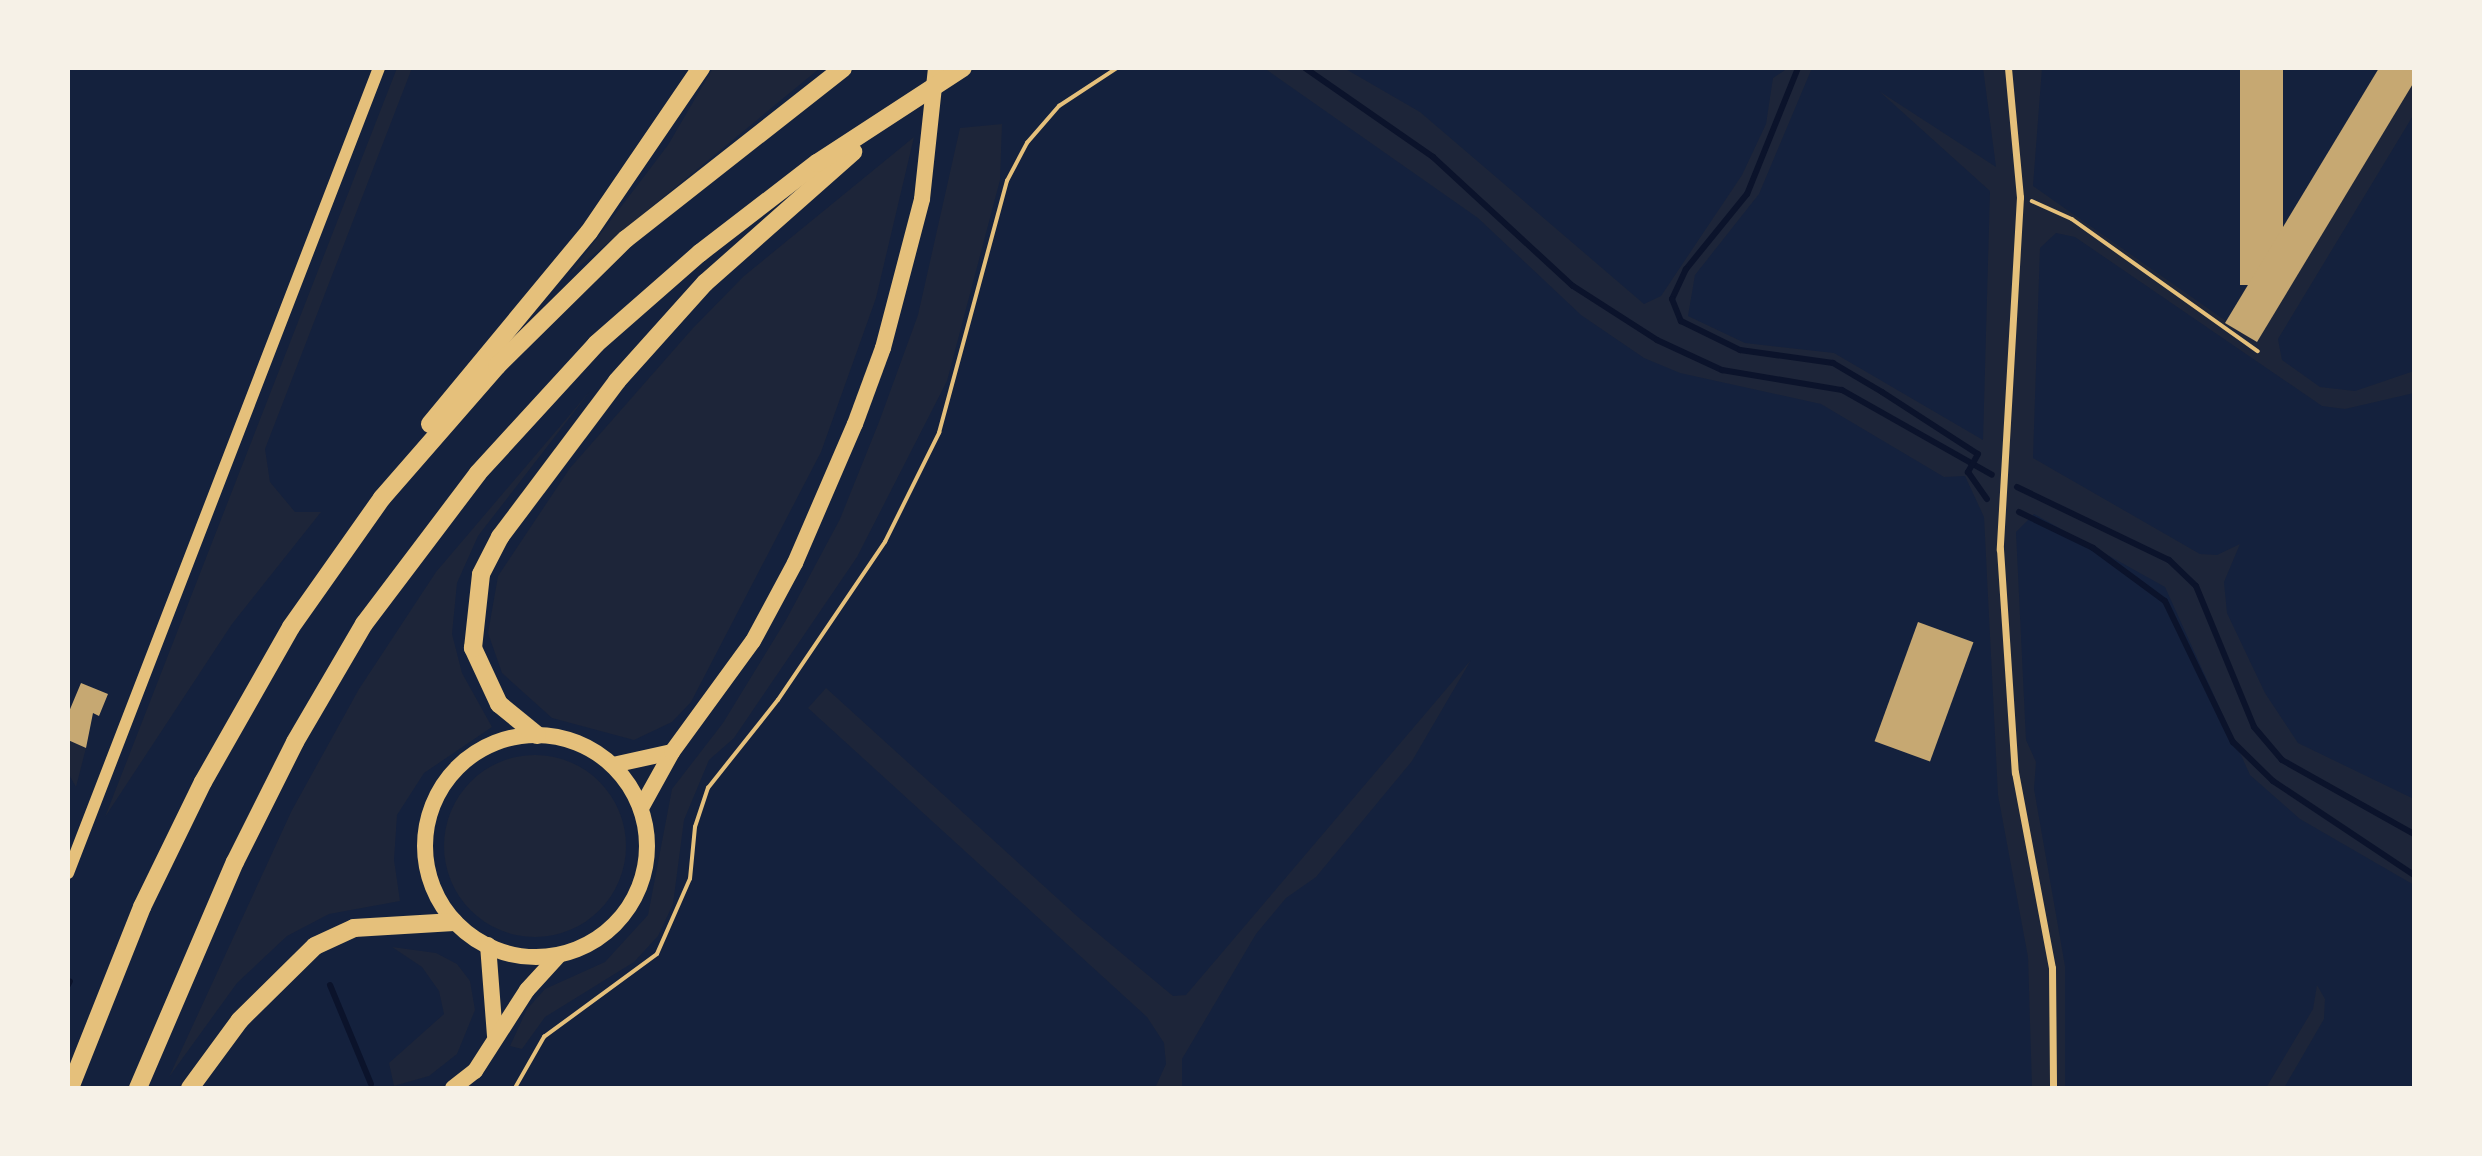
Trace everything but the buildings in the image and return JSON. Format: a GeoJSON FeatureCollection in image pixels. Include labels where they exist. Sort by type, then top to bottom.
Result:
{"type":"FeatureCollection","features":[{"type":"Feature","properties":{"kind":"highway"},"geometry":{"type":"LineString","coordinates":[[70,1088],[142,907],[203,782],[329,568],[440,411],[640,164],[701,68]]}},
{"type":"Feature","properties":{"kind":"highway"},"geometry":{"type":"LineString","coordinates":[[329,568],[444,424],[580,282],[709,168],[843,68]]}},
{"type":"Feature","properties":{"kind":"highway"},"geometry":{"type":"LineString","coordinates":[[641,808],[672,752],[753,641],[795,564],[883,348],[922,199],[936,68]]}},
{"type":"Feature","properties":{"kind":"highway"},"geometry":{"type":"LineString","coordinates":[[453,1088],[475,1071],[495,1035],[558,956],[613,927],[634,901],[648,840],[641,808],[613,765],[590,748],[537,735],[499,704],[472,648],[481,574],[500,537],[617,381],[705,283],[807,188],[959,70]]}},
{"type":"Feature","properties":{"kind":"highway"},"geometry":{"type":"LineString","coordinates":[[138,1088],[235,862],[295,741],[364,624],[478,473],[596,344],[700,253],[817,163],[959,70]]}},
{"type":"Feature","properties":{"kind":"highway"},"geometry":{"type":"LineString","coordinates":[[537,735],[474,754],[433,805],[426,864],[454,922],[508,955],[558,956]]}},
{"type":"Feature","properties":{"kind":"highway"},"geometry":{"type":"LineString","coordinates":[[613,765],[672,752]]}},
{"type":"Feature","properties":{"kind":"highway"},"geometry":{"type":"LineString","coordinates":[[190,1088],[240,1020],[315,946],[354,929],[454,922]]}},
{"type":"Feature","properties":{"kind":"highway"},"geometry":{"type":"LineString","coordinates":[[488,945],[495,1035]]}},
{"type":"Feature","properties":{"kind":"street"},"geometry":{"type":"LineString","coordinates":[[68,873],[379,68]]}},
{"type":"Feature","properties":{"kind":"street"},"geometry":{"type":"LineString","coordinates":[[2008,68],[2020,197],[2000,549],[2015,772],[2052,968],[2053,1088]]}},
{"type":"Feature","properties":{"kind":"path"},"geometry":{"type":"LineString","coordinates":[[515,1088],[544,1037],[657,954],[690,879],[695,827],[708,788],[778,700],[885,542],[939,433],[1012,172],[1059,106],[1117,68]]}},
{"type":"Feature","properties":{"kind":"path"},"geometry":{"type":"LineString","coordinates":[[2020,197],[2072,219],[2258,351]]}},
{"type":"Feature","properties":{"kind":"shaded area"},"geometry":{"type":"Polygon","coordinates":[[[397,68],[412,68],[265,449],[270,482],[295,512],[321,512],[232,624],[105,817],[397,68]]]}},
{"type":"Feature","properties":{"kind":"shaded area"},"geometry":{"type":"Polygon","coordinates":[[[713,68],[820,68],[569,275],[668,145],[713,68]]]}},
{"type":"Feature","properties":{"kind":"shaded area"},"geometry":{"type":"Polygon","coordinates":[[[1264,68],[1344,68],[1420,112],[1644,304],[1661,296],[1742,175],[1766,124],[1773,78],[1788,68],[1812,68],[1759,194],[1695,275],[1688,316],[1745,343],[1834,353],[1983,440],[1990,191],[1879,91],[1996,167],[1983,68],[2042,68],[2033,186],[2256,342],[2414,82],[2414,114],[2278,339],[2282,360],[2320,387],[2355,391],[2414,371],[2414,393],[2345,409],[2322,406],[2075,237],[2056,233],[2040,248],[2033,458],[2200,554],[2217,555],[2240,544],[2224,582],[2227,613],[2265,693],[2298,743],[2414,799],[2414,885],[2300,819],[2250,775],[2165,587],[2034,514],[2016,532],[2026,740],[2036,762],[2034,789],[2065,966],[2065,1088],[2032,1088],[2028,957],[1998,795],[1984,517],[1965,476],[1944,477],[1821,404],[1680,373],[1644,358],[1581,315],[1478,218],[1264,68]]]}},
{"type":"Feature","properties":{"kind":"shaded area"},"geometry":{"type":"Polygon","coordinates":[[[1002,124],[1000,180],[947,381],[857,557],[734,738],[709,760],[684,820],[673,904],[658,936],[634,962],[545,1017],[522,1049],[510,1046],[527,1009],[545,989],[605,962],[648,915],[672,789],[723,723],[786,620],[840,519],[879,422],[918,315],[960,128],[1002,124]]]}},
{"type":"Feature","properties":{"kind":"shaded area"},"geometry":{"type":"Polygon","coordinates":[[[914,137],[876,298],[821,452],[691,702],[672,722],[634,740],[552,718],[502,673],[488,633],[498,576],[570,468],[693,328],[744,276],[914,137]]]}},
{"type":"Feature","properties":{"kind":"shaded area"},"geometry":{"type":"Polygon","coordinates":[[[591,390],[478,536],[457,583],[452,634],[462,673],[492,727],[424,773],[397,815],[394,860],[400,901],[329,914],[287,936],[237,983],[169,1077],[292,810],[359,689],[436,572],[591,390]]]}},
{"type":"Feature","properties":{"kind":"shaded area"},"geometry":{"type":"Polygon","coordinates":[[[1471,660],[1412,761],[1316,877],[1286,898],[1256,934],[1182,1059],[1182,1088],[1155,1088],[1166,1064],[1164,1043],[1147,1017],[808,708],[826,688],[1078,917],[1173,996],[1186,995],[1471,660]]]}},
{"type":"Feature","properties":{"kind":"shaded area"},"geometry":{"type":"Polygon","coordinates":[[[68,740],[86,748],[76,787],[68,773],[68,740]]]}},
{"type":"Feature","properties":{"kind":"shaded area"},"geometry":{"type":"Polygon","coordinates":[[[535,755],[570,762],[600,781],[619,811],[626,846],[619,881],[600,911],[570,930],[535,937],[500,930],[470,911],[451,881],[444,846],[451,811],[470,781],[500,762],[535,755]]]}},
{"type":"Feature","properties":{"kind":"shaded area"},"geometry":{"type":"Polygon","coordinates":[[[392,947],[436,953],[457,964],[470,981],[475,1010],[457,1054],[429,1076],[394,1086],[389,1063],[444,1014],[439,991],[422,967],[392,947]]]}},
{"type":"Feature","properties":{"kind":"shaded area"},"geometry":{"type":"Polygon","coordinates":[[[2317,985],[2325,999],[2324,1019],[2284,1088],[2266,1088],[2313,1009],[2317,985]]]}},
{"type":"Feature","properties":{"kind":"waterway"},"geometry":{"type":"LineString","coordinates":[[1305,68],[1433,157],[1573,286],[1657,340],[1722,370],[1842,390],[1992,475]]}},
{"type":"Feature","properties":{"kind":"waterway"},"geometry":{"type":"LineString","coordinates":[[1798,68],[1747,194],[1686,269],[1672,299],[1681,321],[1740,350],[1833,363],[1978,454],[1968,472],[1987,499]]}},
{"type":"Feature","properties":{"kind":"waterway"},"geometry":{"type":"LineString","coordinates":[[2017,487],[2169,560],[2196,586],[2254,727],[2282,760],[2414,834]]}},
{"type":"Feature","properties":{"kind":"waterway"},"geometry":{"type":"LineString","coordinates":[[2019,512],[2093,548],[2165,601],[2233,742],[2273,781],[2414,875]]}},
{"type":"Feature","properties":{"kind":"waterway"},"geometry":{"type":"LineString","coordinates":[[68,985],[70,981]]}},
{"type":"Feature","properties":{"kind":"waterway"},"geometry":{"type":"LineString","coordinates":[[330,985],[371,1084]]}}]}
